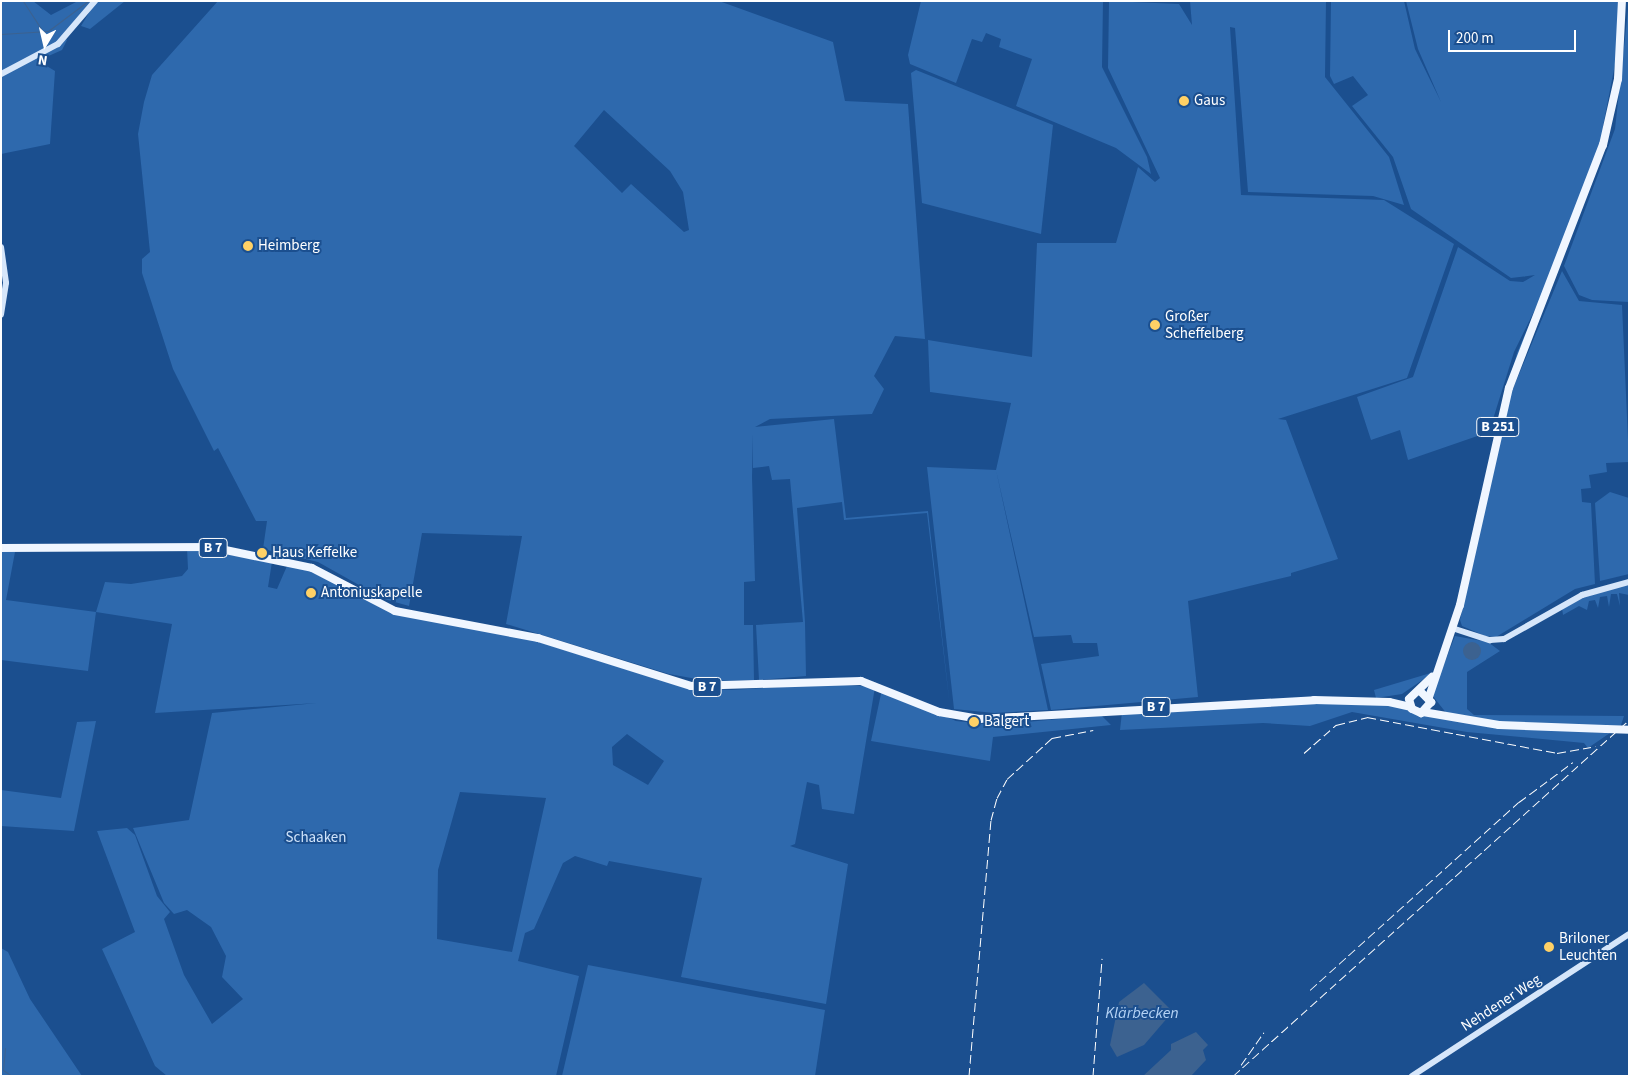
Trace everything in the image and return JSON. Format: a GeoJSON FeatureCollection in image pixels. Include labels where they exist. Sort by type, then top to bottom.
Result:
{"type":"FeatureCollection","features":[{"type":"Feature","properties":{"kind":"main road","name":"B 251"},"geometry":{"type":"LineString","coordinates":[[1430,699],[1434,676],[1452,628],[1503,408],[1565,251],[1611,115],[1622,49],[1622,1]]}},
{"type":"Feature","properties":{"kind":"main road","name":"B 7"},"geometry":{"type":"LineString","coordinates":[[1,548],[211,547],[312,568],[395,611],[538,638],[691,686],[860,681],[940,712],[979,719],[1303,701],[1389,702],[1423,712],[1510,726],[1629,730]]}},
{"type":"Feature","properties":{"kind":"main road","name":"B 251"},"geometry":{"type":"LineString","coordinates":[[1420,691],[1434,676]]}},
{"type":"Feature","properties":{"kind":"main road","name":"B 7"},"geometry":{"type":"LineString","coordinates":[[1389,702],[1420,691]]}},
{"type":"Feature","properties":{"kind":"main road"},"geometry":{"type":"LineString","coordinates":[[1420,691],[1443,714]]}},
{"type":"Feature","properties":{"kind":"main road"},"geometry":{"type":"LineString","coordinates":[[1410,707],[1411,695]]}},
{"type":"Feature","properties":{"kind":"main road"},"geometry":{"type":"LineString","coordinates":[[1423,712],[1430,699]]}},
{"type":"Feature","properties":{"kind":"street"},"geometry":{"type":"LineString","coordinates":[[1,74],[58,44],[95,1]]}},
{"type":"Feature","properties":{"kind":"street"},"geometry":{"type":"LineString","coordinates":[[1,247],[6,283],[1,314]]}},
{"type":"Feature","properties":{"kind":"street"},"geometry":{"type":"LineString","coordinates":[[1452,628],[1504,640],[1571,600],[1629,582]]}},
{"type":"Feature","properties":{"kind":"street","name":"Nehdener Weg"},"geometry":{"type":"LineString","coordinates":[[1412,1076],[1629,934]]}},
{"type":"Feature","properties":{"kind":"green space"},"geometry":{"type":"Polygon","coordinates":[[[1,1],[33,1],[51,15],[78,1],[93,1],[63,36],[67,40],[62,50],[44,58],[45,65],[55,71],[50,144],[1,154],[1,1]]]}},
{"type":"Feature","properties":{"kind":"green space"},"geometry":{"type":"Polygon","coordinates":[[[96,1],[125,1],[90,29],[81,26],[96,1]]]}},
{"type":"Feature","properties":{"kind":"green space"},"geometry":{"type":"Polygon","coordinates":[[[218,1],[719,1],[833,42],[845,101],[908,104],[925,339],[895,336],[874,376],[884,389],[872,414],[770,419],[755,427],[834,419],[846,518],[928,511],[950,707],[927,513],[844,520],[842,502],[797,508],[805,622],[806,676],[759,680],[756,625],[803,622],[790,479],[772,480],[769,466],[753,468],[753,434],[752,477],[755,581],[744,582],[744,625],[753,625],[754,680],[708,681],[669,674],[506,624],[522,536],[422,533],[409,606],[384,599],[318,562],[263,549],[267,521],[256,521],[218,448],[214,451],[173,369],[142,273],[142,259],[150,252],[138,134],[144,102],[152,75],[218,1]],[[604,110],[574,146],[622,193],[631,184],[684,232],[689,230],[683,192],[670,171],[604,110]]]}},
{"type":"Feature","properties":{"kind":"green space"},"geometry":{"type":"Polygon","coordinates":[[[921,1],[1103,1],[1102,67],[1147,157],[1151,174],[1116,148],[1016,106],[1032,59],[999,47],[1001,39],[986,33],[982,42],[972,39],[956,83],[910,64],[908,55],[921,1]]]}},
{"type":"Feature","properties":{"kind":"green space"},"geometry":{"type":"Polygon","coordinates":[[[1109,1],[1179,4],[1192,25],[1190,1],[1326,1],[1325,77],[1389,157],[1404,205],[1373,196],[1248,192],[1235,28],[1230,27],[1241,195],[1384,200],[1454,244],[1407,378],[1278,419],[1286,420],[1338,559],[1291,573],[1291,576],[1188,601],[1198,697],[1051,710],[1041,664],[1099,656],[1097,643],[1073,643],[1071,635],[1034,637],[996,470],[1011,403],[930,392],[928,340],[1032,357],[1037,243],[1116,243],[1138,167],[1155,182],[1160,178],[1108,68],[1109,1]]]}},
{"type":"Feature","properties":{"kind":"green space"},"geometry":{"type":"Polygon","coordinates":[[[1331,1],[1404,1],[1415,49],[1441,102],[1418,49],[1406,1],[1620,1],[1617,54],[1603,126],[1607,127],[1502,408],[1517,353],[1541,297],[1514,352],[1489,432],[1408,460],[1400,430],[1371,440],[1357,397],[1413,377],[1458,247],[1510,281],[1523,282],[1535,275],[1511,278],[1411,209],[1393,157],[1352,106],[1368,95],[1353,76],[1334,84],[1330,76],[1331,1]]]}},
{"type":"Feature","properties":{"kind":"green space"},"geometry":{"type":"Polygon","coordinates":[[[1629,1],[1629,302],[1592,300],[1579,295],[1564,266],[1615,129],[1629,1]]]}},
{"type":"Feature","properties":{"kind":"green space"},"geometry":{"type":"Polygon","coordinates":[[[916,70],[1053,125],[1041,234],[922,203],[911,73],[916,70]]]}},
{"type":"Feature","properties":{"kind":"green space"},"geometry":{"type":"Polygon","coordinates":[[[1562,271],[1579,301],[1622,305],[1629,462],[1606,463],[1607,472],[1589,475],[1591,488],[1581,489],[1582,502],[1591,503],[1595,584],[1575,589],[1496,637],[1485,636],[1462,626],[1460,620],[1507,403],[1562,271]]]}},
{"type":"Feature","properties":{"kind":"green space"},"geometry":{"type":"Polygon","coordinates":[[[927,467],[996,470],[1048,710],[994,713],[954,709],[927,467]]]}},
{"type":"Feature","properties":{"kind":"green space"},"geometry":{"type":"Polygon","coordinates":[[[1610,492],[1629,498],[1629,574],[1600,581],[1595,503],[1610,492]]]}},
{"type":"Feature","properties":{"kind":"green space","name":"Schaaken"},"geometry":{"type":"Polygon","coordinates":[[[187,548],[272,562],[268,587],[277,589],[287,566],[301,567],[398,614],[536,641],[686,688],[731,690],[830,684],[875,687],[854,814],[822,809],[819,785],[807,782],[795,844],[790,846],[848,864],[826,1004],[681,977],[702,878],[609,861],[607,866],[575,856],[563,863],[534,929],[525,933],[518,961],[579,976],[556,1076],[167,1076],[155,1066],[102,949],[135,932],[97,831],[127,828],[135,835],[157,896],[170,912],[164,919],[184,975],[212,1024],[243,999],[222,977],[226,956],[211,927],[187,910],[174,914],[164,903],[133,828],[189,820],[212,713],[317,703],[155,713],[172,624],[96,612],[105,582],[131,584],[182,576],[188,569],[187,548]],[[627,734],[612,747],[613,765],[648,785],[664,761],[627,734]],[[460,792],[438,870],[437,939],[512,952],[546,798],[460,792]]]}},
{"type":"Feature","properties":{"kind":"green space"},"geometry":{"type":"Polygon","coordinates":[[[1,552],[15,552],[6,600],[96,612],[88,671],[1,660],[1,552]]]}},
{"type":"Feature","properties":{"kind":"green space"},"geometry":{"type":"Polygon","coordinates":[[[1629,583],[1629,595],[1619,593],[1620,606],[1617,594],[1611,594],[1609,607],[1607,596],[1600,597],[1598,608],[1595,600],[1589,601],[1587,610],[1579,606],[1563,615],[1562,608],[1587,596],[1629,583]]]}},
{"type":"Feature","properties":{"kind":"green space"},"geometry":{"type":"Polygon","coordinates":[[[1455,636],[1488,642],[1500,651],[1467,672],[1467,709],[1474,715],[1624,716],[1620,728],[1498,723],[1447,714],[1432,695],[1455,636]]]}},
{"type":"Feature","properties":{"kind":"green space"},"geometry":{"type":"Polygon","coordinates":[[[1434,672],[1402,694],[1376,698],[1374,690],[1434,672]]]}},
{"type":"Feature","properties":{"kind":"green space"},"geometry":{"type":"Polygon","coordinates":[[[882,689],[956,721],[995,725],[1101,715],[1111,725],[993,737],[990,761],[871,741],[882,689]]]}},
{"type":"Feature","properties":{"kind":"green space"},"geometry":{"type":"Polygon","coordinates":[[[1291,703],[1388,705],[1482,726],[1610,733],[1588,748],[1584,743],[1467,732],[1352,712],[1310,726],[1263,723],[1120,730],[1122,712],[1291,703]]]}},
{"type":"Feature","properties":{"kind":"green space"},"geometry":{"type":"Polygon","coordinates":[[[96,721],[74,831],[1,826],[1,790],[61,798],[77,722],[96,721]]]}},
{"type":"Feature","properties":{"kind":"green space"},"geometry":{"type":"Polygon","coordinates":[[[1,948],[8,952],[30,999],[82,1076],[1,1076],[1,948]]]}},
{"type":"Feature","properties":{"kind":"green space"},"geometry":{"type":"Polygon","coordinates":[[[588,965],[825,1010],[815,1076],[562,1076],[588,965]]]}},
{"type":"Feature","properties":{"kind":"water"},"geometry":{"type":"Polygon","coordinates":[[[1472,642],[1478,645],[1481,651],[1478,657],[1472,660],[1466,657],[1463,651],[1466,645],[1472,642]]]}},
{"type":"Feature","properties":{"kind":"water","name":"Klärbecken"},"geometry":{"type":"Polygon","coordinates":[[[1144,983],[1170,1009],[1169,1016],[1144,1045],[1117,1057],[1110,1045],[1119,1002],[1144,983]]]}},
{"type":"Feature","properties":{"kind":"water"},"geometry":{"type":"Polygon","coordinates":[[[1196,1032],[1208,1045],[1203,1050],[1206,1060],[1191,1076],[1143,1076],[1171,1050],[1171,1044],[1196,1032]]]}},
{"type":"Feature","properties":{"kind":"waterway"},"geometry":{"type":"LineString","coordinates":[[23,1],[42,30]]}},
{"type":"Feature","properties":{"kind":"waterway"},"geometry":{"type":"LineString","coordinates":[[1,34],[48,31],[88,1]]}},
{"type":"Feature","properties":{"kind":"waterway"},"geometry":{"type":"LineString","coordinates":[[5,1048],[3,1070],[12,1076]]}},
{"type":"Feature","properties":{"kind":"railway"},"geometry":{"type":"LineString","coordinates":[[1304,753],[1336,725],[1367,717],[1557,753],[1595,746]]}},
{"type":"Feature","properties":{"kind":"railway"},"geometry":{"type":"LineString","coordinates":[[1233,1076],[1629,720]]}},
{"type":"Feature","properties":{"kind":"railway"},"geometry":{"type":"LineString","coordinates":[[969,1076],[991,820],[997,798],[1007,779],[1052,738],[1093,730]]}},
{"type":"Feature","properties":{"kind":"railway"},"geometry":{"type":"LineString","coordinates":[[1310,990],[1519,802],[1573,762]]}},
{"type":"Feature","properties":{"kind":"railway"},"geometry":{"type":"LineString","coordinates":[[1093,1076],[1102,958]]}},
{"type":"Feature","properties":{"kind":"railway"},"geometry":{"type":"LineString","coordinates":[[1241,1065],[1264,1032]]}},
{"type":"Feature","properties":{"kind":"place","name":"Gaus"},"geometry":{"type":"Point","coordinates":[1184,101]}},
{"type":"Feature","properties":{"kind":"place","name":"Heimberg"},"geometry":{"type":"Point","coordinates":[248,246]}},
{"type":"Feature","properties":{"kind":"place","name":"Großer Scheffelberg"},"geometry":{"type":"Point","coordinates":[1155,325]}},
{"type":"Feature","properties":{"kind":"place","name":"Haus Keffelke"},"geometry":{"type":"Point","coordinates":[262,553]}},
{"type":"Feature","properties":{"kind":"place","name":"Antoniuskapelle"},"geometry":{"type":"Point","coordinates":[311,593]}},
{"type":"Feature","properties":{"kind":"place","name":"Balgert"},"geometry":{"type":"Point","coordinates":[974,722]}},
{"type":"Feature","properties":{"kind":"place","name":"Briloner Leuchten"},"geometry":{"type":"Point","coordinates":[1549,947]}}]}
